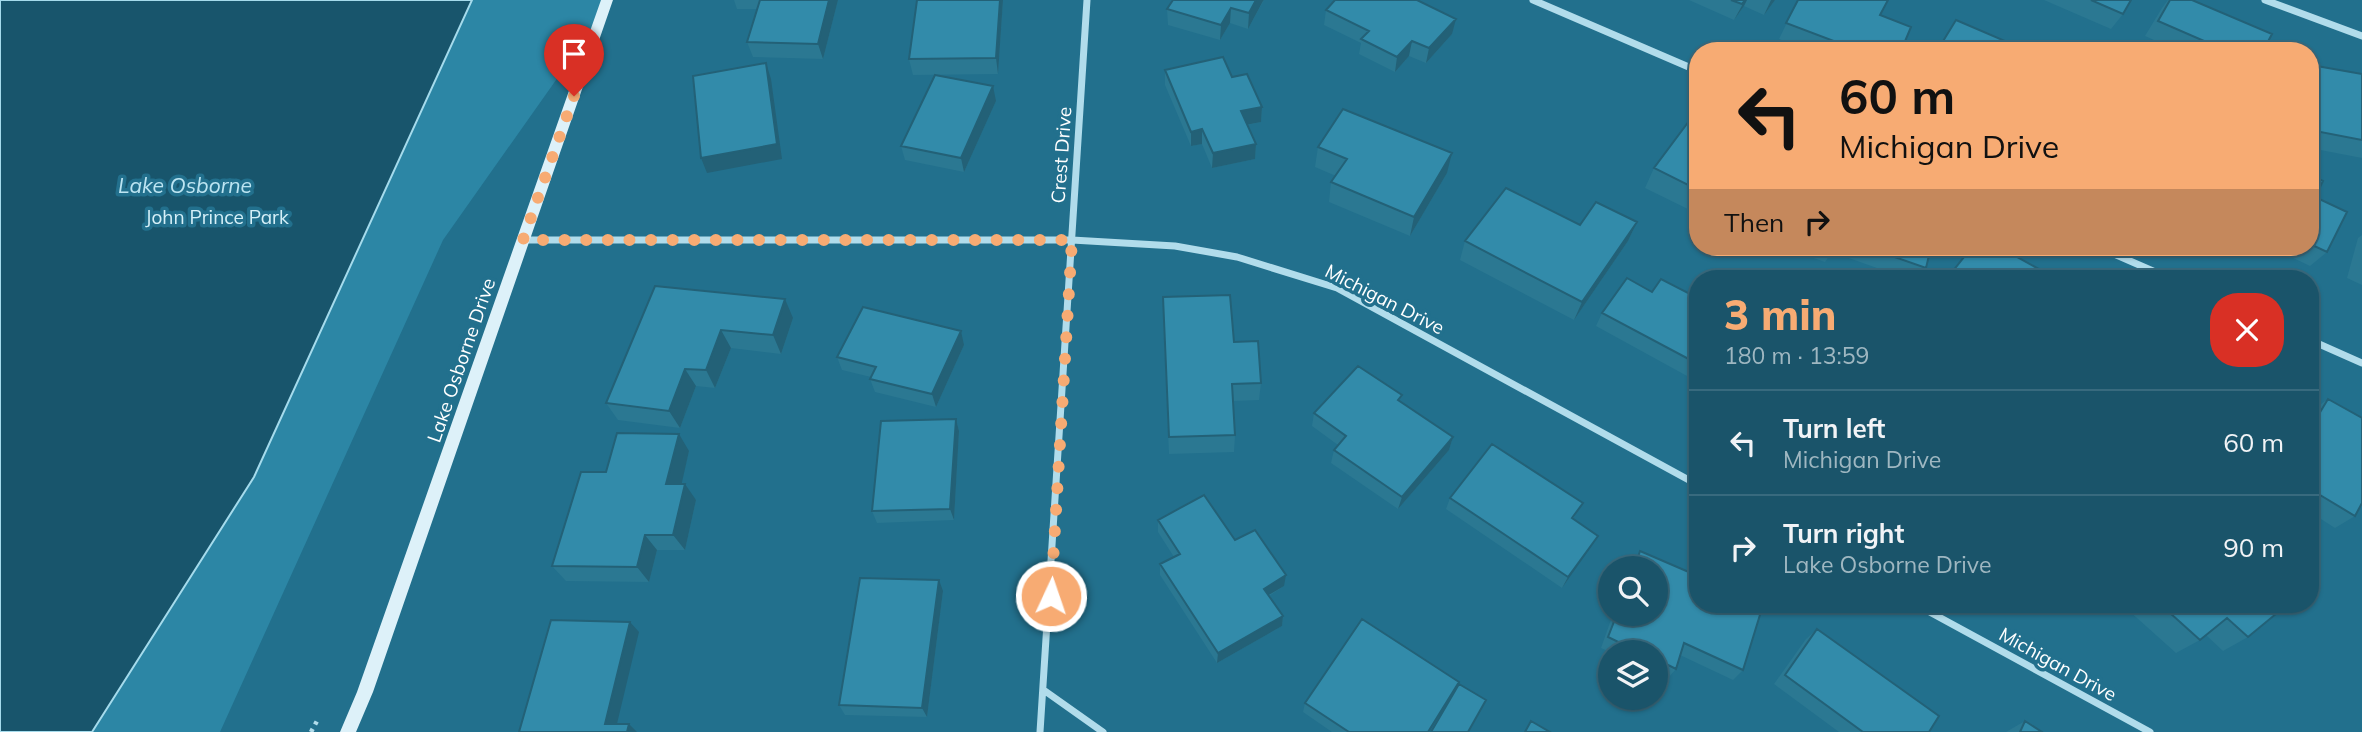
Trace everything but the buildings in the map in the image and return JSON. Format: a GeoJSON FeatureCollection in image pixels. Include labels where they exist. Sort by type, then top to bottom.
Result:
{"type":"FeatureCollection","features":[{"type":"Feature","properties":{"kind":"street","name":"Lake Osborne Drive"},"geometry":{"type":"LineString","coordinates":[[348,732],[365,692],[607,0]]}},
{"type":"Feature","properties":{"kind":"street","name":"Crest Drive"},"geometry":{"type":"LineString","coordinates":[[1040,732],[1045,691],[1087,0]]}},
{"type":"Feature","properties":{"kind":"street"},"geometry":{"type":"LineString","coordinates":[[1534,0],[1689,67]]}},
{"type":"Feature","properties":{"kind":"street"},"geometry":{"type":"LineString","coordinates":[[2265,0],[2362,36]]}},
{"type":"Feature","properties":{"kind":"street","name":"Michigan Drive"},"geometry":{"type":"LineString","coordinates":[[523,240],[1072,240],[1151,242],[1215,250],[1277,265],[1337,288],[1689,480]]}},
{"type":"Feature","properties":{"kind":"street"},"geometry":{"type":"LineString","coordinates":[[2119,256],[2151,270]]}},
{"type":"Feature","properties":{"kind":"street"},"geometry":{"type":"LineString","coordinates":[[2319,344],[2362,363]]}},
{"type":"Feature","properties":{"kind":"street","name":"Michigan Drive"},"geometry":{"type":"LineString","coordinates":[[1932,613],[2150,732]]}},
{"type":"Feature","properties":{"kind":"street"},"geometry":{"type":"LineString","coordinates":[[1045,691],[1103,732]]}},
{"type":"Feature","properties":{"kind":"green space","name":"Lake Osborne"},"geometry":{"type":"Polygon","coordinates":[[[0,0],[606,0],[592,29],[443,240],[220,732],[0,732],[0,0]]]}},
{"type":"Feature","properties":{"kind":"water","name":"Lake Osborne"},"geometry":{"type":"Polygon","coordinates":[[[0,0],[472,0],[254,477],[92,732],[0,732],[0,0]]]}},
{"type":"Feature","properties":{"kind":"route"},"geometry":{"type":"LineString","coordinates":[[574,96],[523,240],[1072,240],[1051,596]]}},
{"type":"Feature","properties":{"kind":"park label","name":"John Prince Park"},"geometry":{"type":"Point","coordinates":[217,217]}}]}
